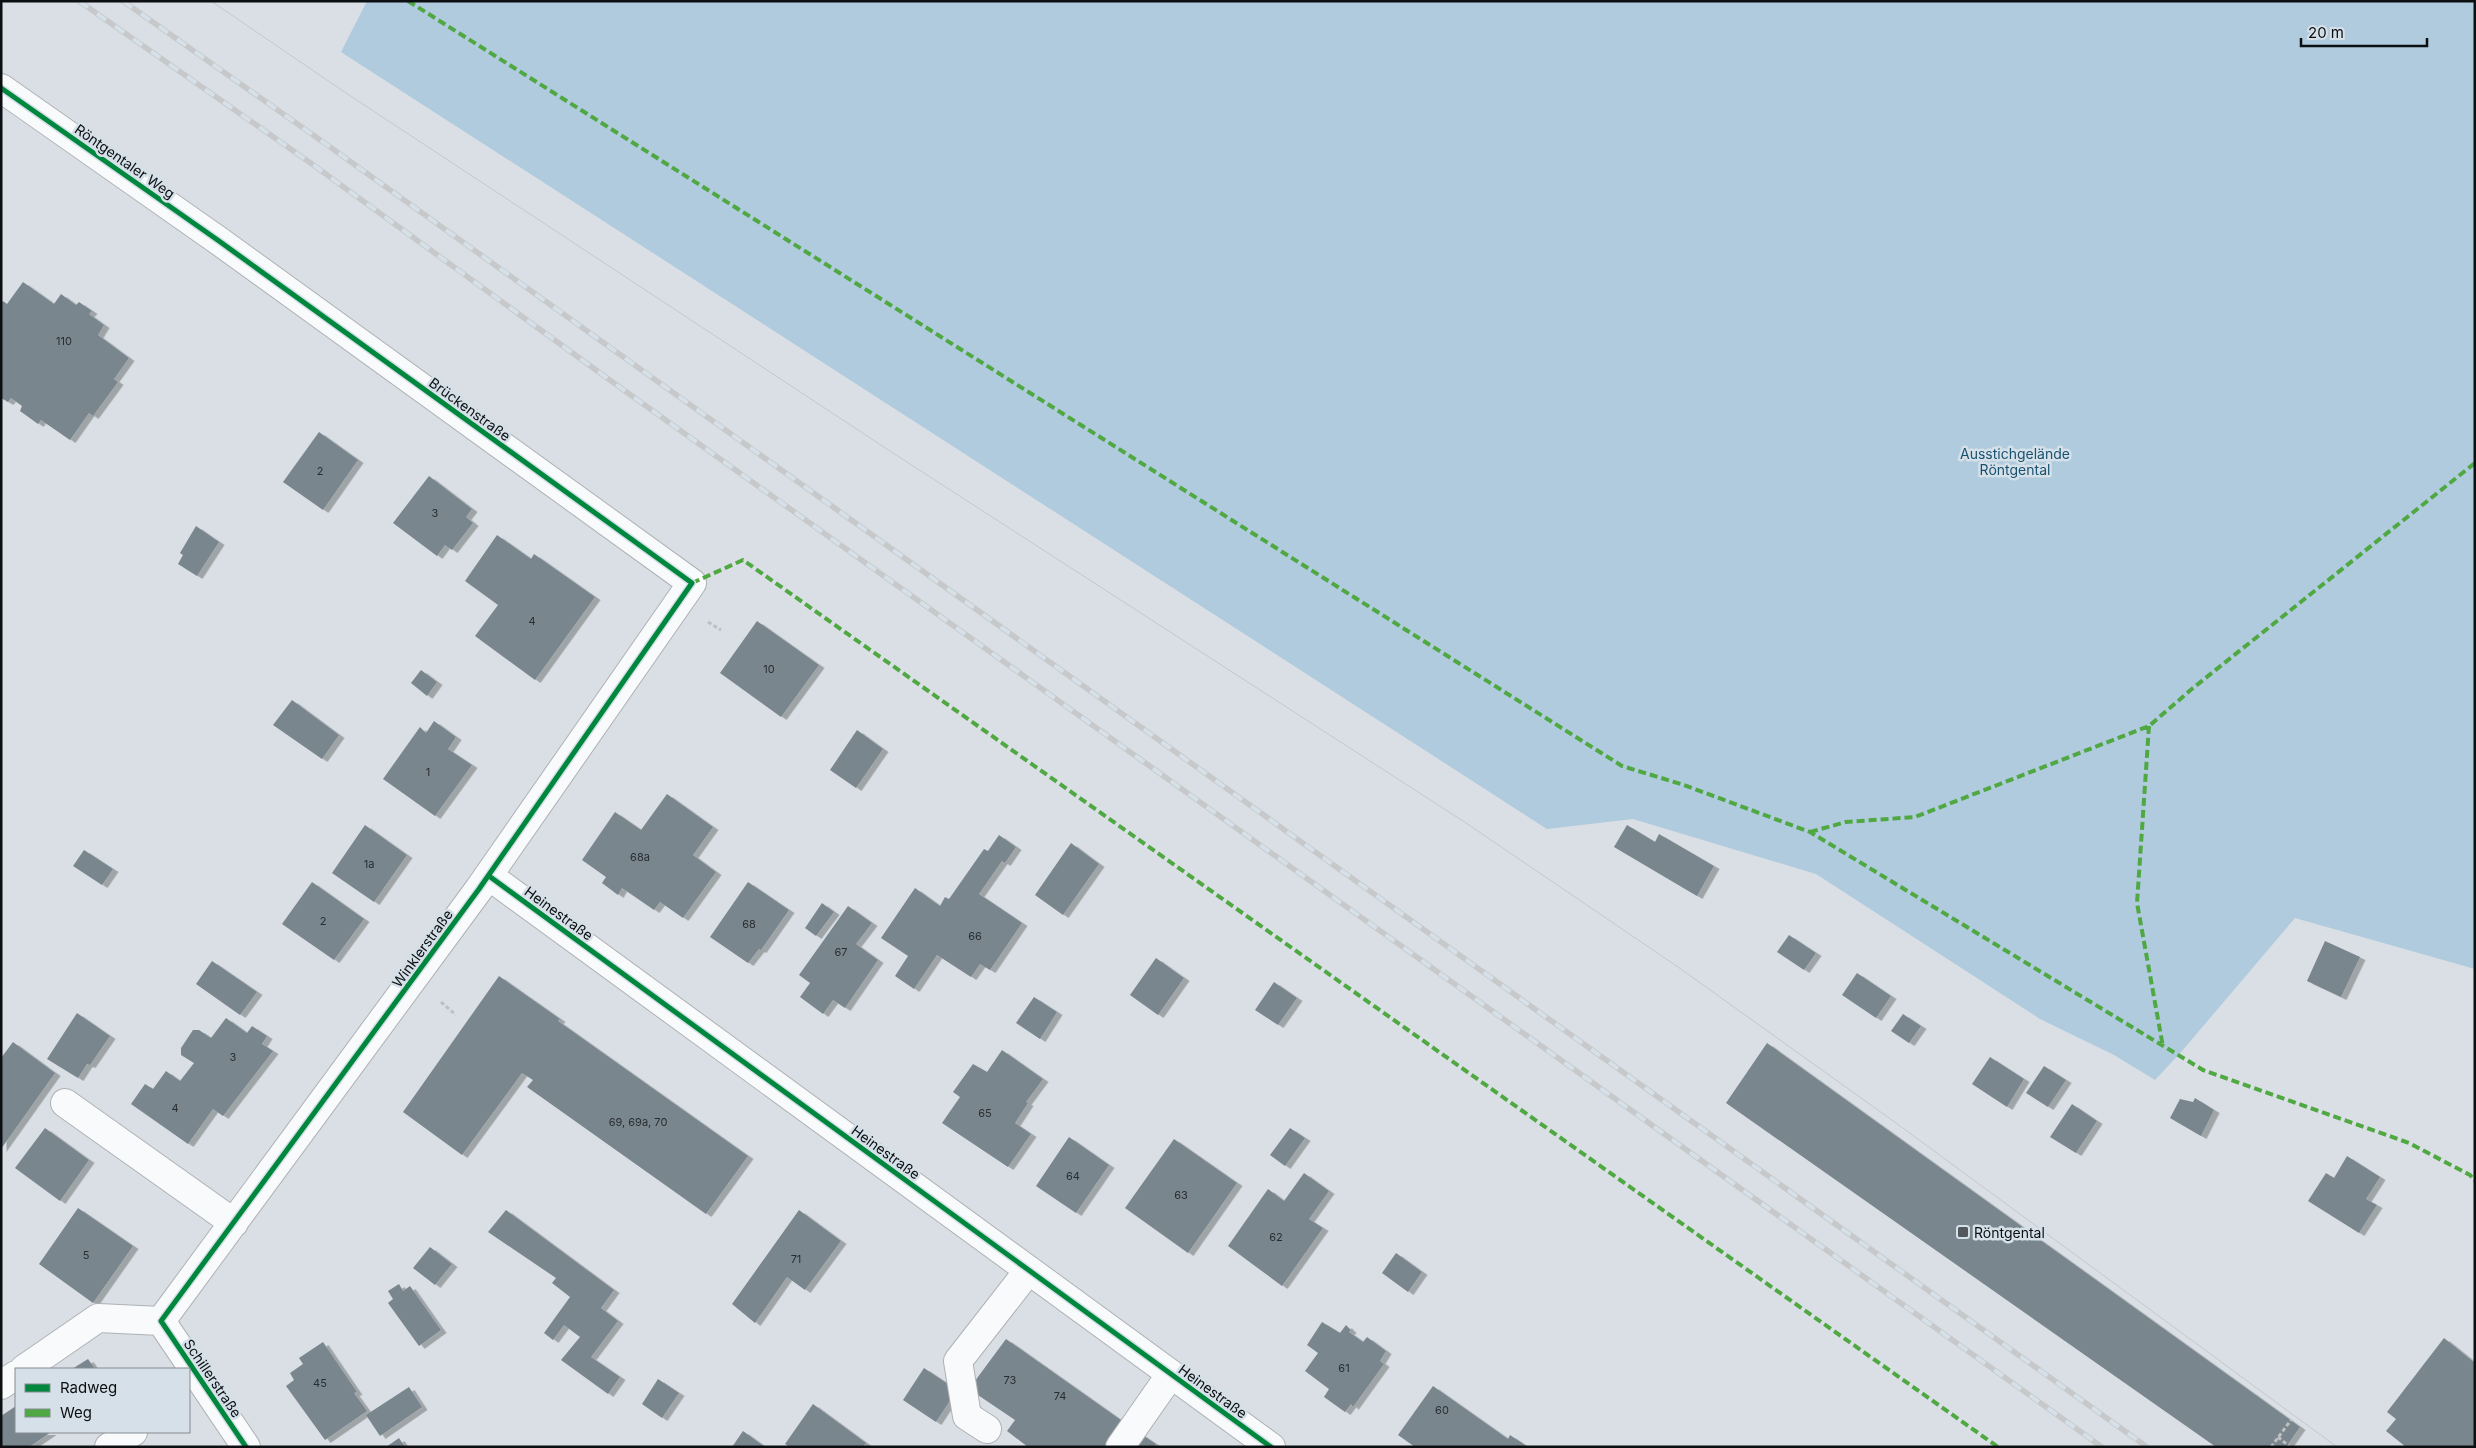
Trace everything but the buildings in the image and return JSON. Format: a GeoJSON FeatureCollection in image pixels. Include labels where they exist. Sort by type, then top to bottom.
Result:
{"type":"FeatureCollection","features":[{"type":"Feature","properties":{"kind":"street","name":"Röntgentaler Weg"},"geometry":{"type":"LineString","coordinates":[[1,88],[235,253]]}},
{"type":"Feature","properties":{"kind":"street","name":"Brückenstraße"},"geometry":{"type":"LineString","coordinates":[[235,253],[692,583]]}},
{"type":"Feature","properties":{"kind":"street","name":"Winklerstraße"},"geometry":{"type":"LineString","coordinates":[[161,1321],[488,876],[692,583]]}},
{"type":"Feature","properties":{"kind":"street","name":"Heinestraße"},"geometry":{"type":"LineString","coordinates":[[488,876],[1271,1447]]}},
{"type":"Feature","properties":{"kind":"street"},"geometry":{"type":"LineString","coordinates":[[65,1103],[234,1223]]}},
{"type":"Feature","properties":{"kind":"street"},"geometry":{"type":"LineString","coordinates":[[987,1429],[967,1416],[958,1361],[1029,1270]]}},
{"type":"Feature","properties":{"kind":"street"},"geometry":{"type":"LineString","coordinates":[[25,1368],[98,1318],[161,1321]]}},
{"type":"Feature","properties":{"kind":"street","name":"Schillerstraße"},"geometry":{"type":"LineString","coordinates":[[161,1321],[185,1368]]}},
{"type":"Feature","properties":{"kind":"street"},"geometry":{"type":"LineString","coordinates":[[1120,1447],[1171,1374]]}},
{"type":"Feature","properties":{"kind":"street"},"geometry":{"type":"LineString","coordinates":[[1,1385],[15,1376]]}},
{"type":"Feature","properties":{"kind":"street","name":"Schillerstraße"},"geometry":{"type":"LineString","coordinates":[[190,1378],[197,1392],[246,1447]]}},
{"type":"Feature","properties":{"kind":"street"},"geometry":{"type":"LineString","coordinates":[[109,1447],[131,1433]]}},
{"type":"Feature","properties":{"kind":"path"},"geometry":{"type":"LineString","coordinates":[[2271,1447],[2292,1420]]}},
{"type":"Feature","properties":{"kind":"path"},"geometry":{"type":"LineString","coordinates":[[2278,1438],[2290,1447]]}},
{"type":"Feature","properties":{"kind":"green space","name":"Ausstichgelände Röntgental"},"geometry":{"type":"Polygon","coordinates":[[[367,1],[2475,1],[2475,969],[2295,918],[2155,1080],[2114,1055],[2040,1019],[1816,874],[1633,819],[1547,829],[341,52],[367,1]]]}},
{"type":"Feature","properties":{"kind":"tram line"},"geometry":{"type":"LineString","coordinates":[[211,1],[346,93],[893,453],[1466,823],[1678,967],[1896,1123],[2337,1447]]}},
{"type":"Feature","properties":{"kind":"railway"},"geometry":{"type":"LineString","coordinates":[[79,1],[312,164],[600,373],[2102,1447]]}},
{"type":"Feature","properties":{"kind":"railway"},"geometry":{"type":"LineString","coordinates":[[123,1],[323,142],[2147,1447]]}},
{"type":"Feature","properties":{"kind":"marked path"},"geometry":{"type":"LineString","coordinates":[[408,1],[1622,766],[1684,785],[1810,832],[2203,1070],[2409,1143],[2470,1175],[2475,1181]]}},
{"type":"Feature","properties":{"kind":"marked path"},"geometry":{"type":"LineString","coordinates":[[1810,832],[1846,822],[1915,817],[2149,726],[2193,688],[2475,463]]}},
{"type":"Feature","properties":{"kind":"marked path"},"geometry":{"type":"LineString","coordinates":[[692,583],[743,560],[1998,1447]]}},
{"type":"Feature","properties":{"kind":"marked path"},"geometry":{"type":"LineString","coordinates":[[2149,726],[2137,903],[2163,1047]]}},
{"type":"Feature","properties":{"kind":"cycle path"},"geometry":{"type":"LineString","coordinates":[[1,88],[219,241],[692,583],[479,889],[161,1321],[246,1447]]}},
{"type":"Feature","properties":{"kind":"cycle path"},"geometry":{"type":"LineString","coordinates":[[489,876],[1271,1447]]}},
{"type":"Feature","properties":{"kind":"place","name":"Röntgental"},"geometry":{"type":"Point","coordinates":[1963,1232]}}]}
